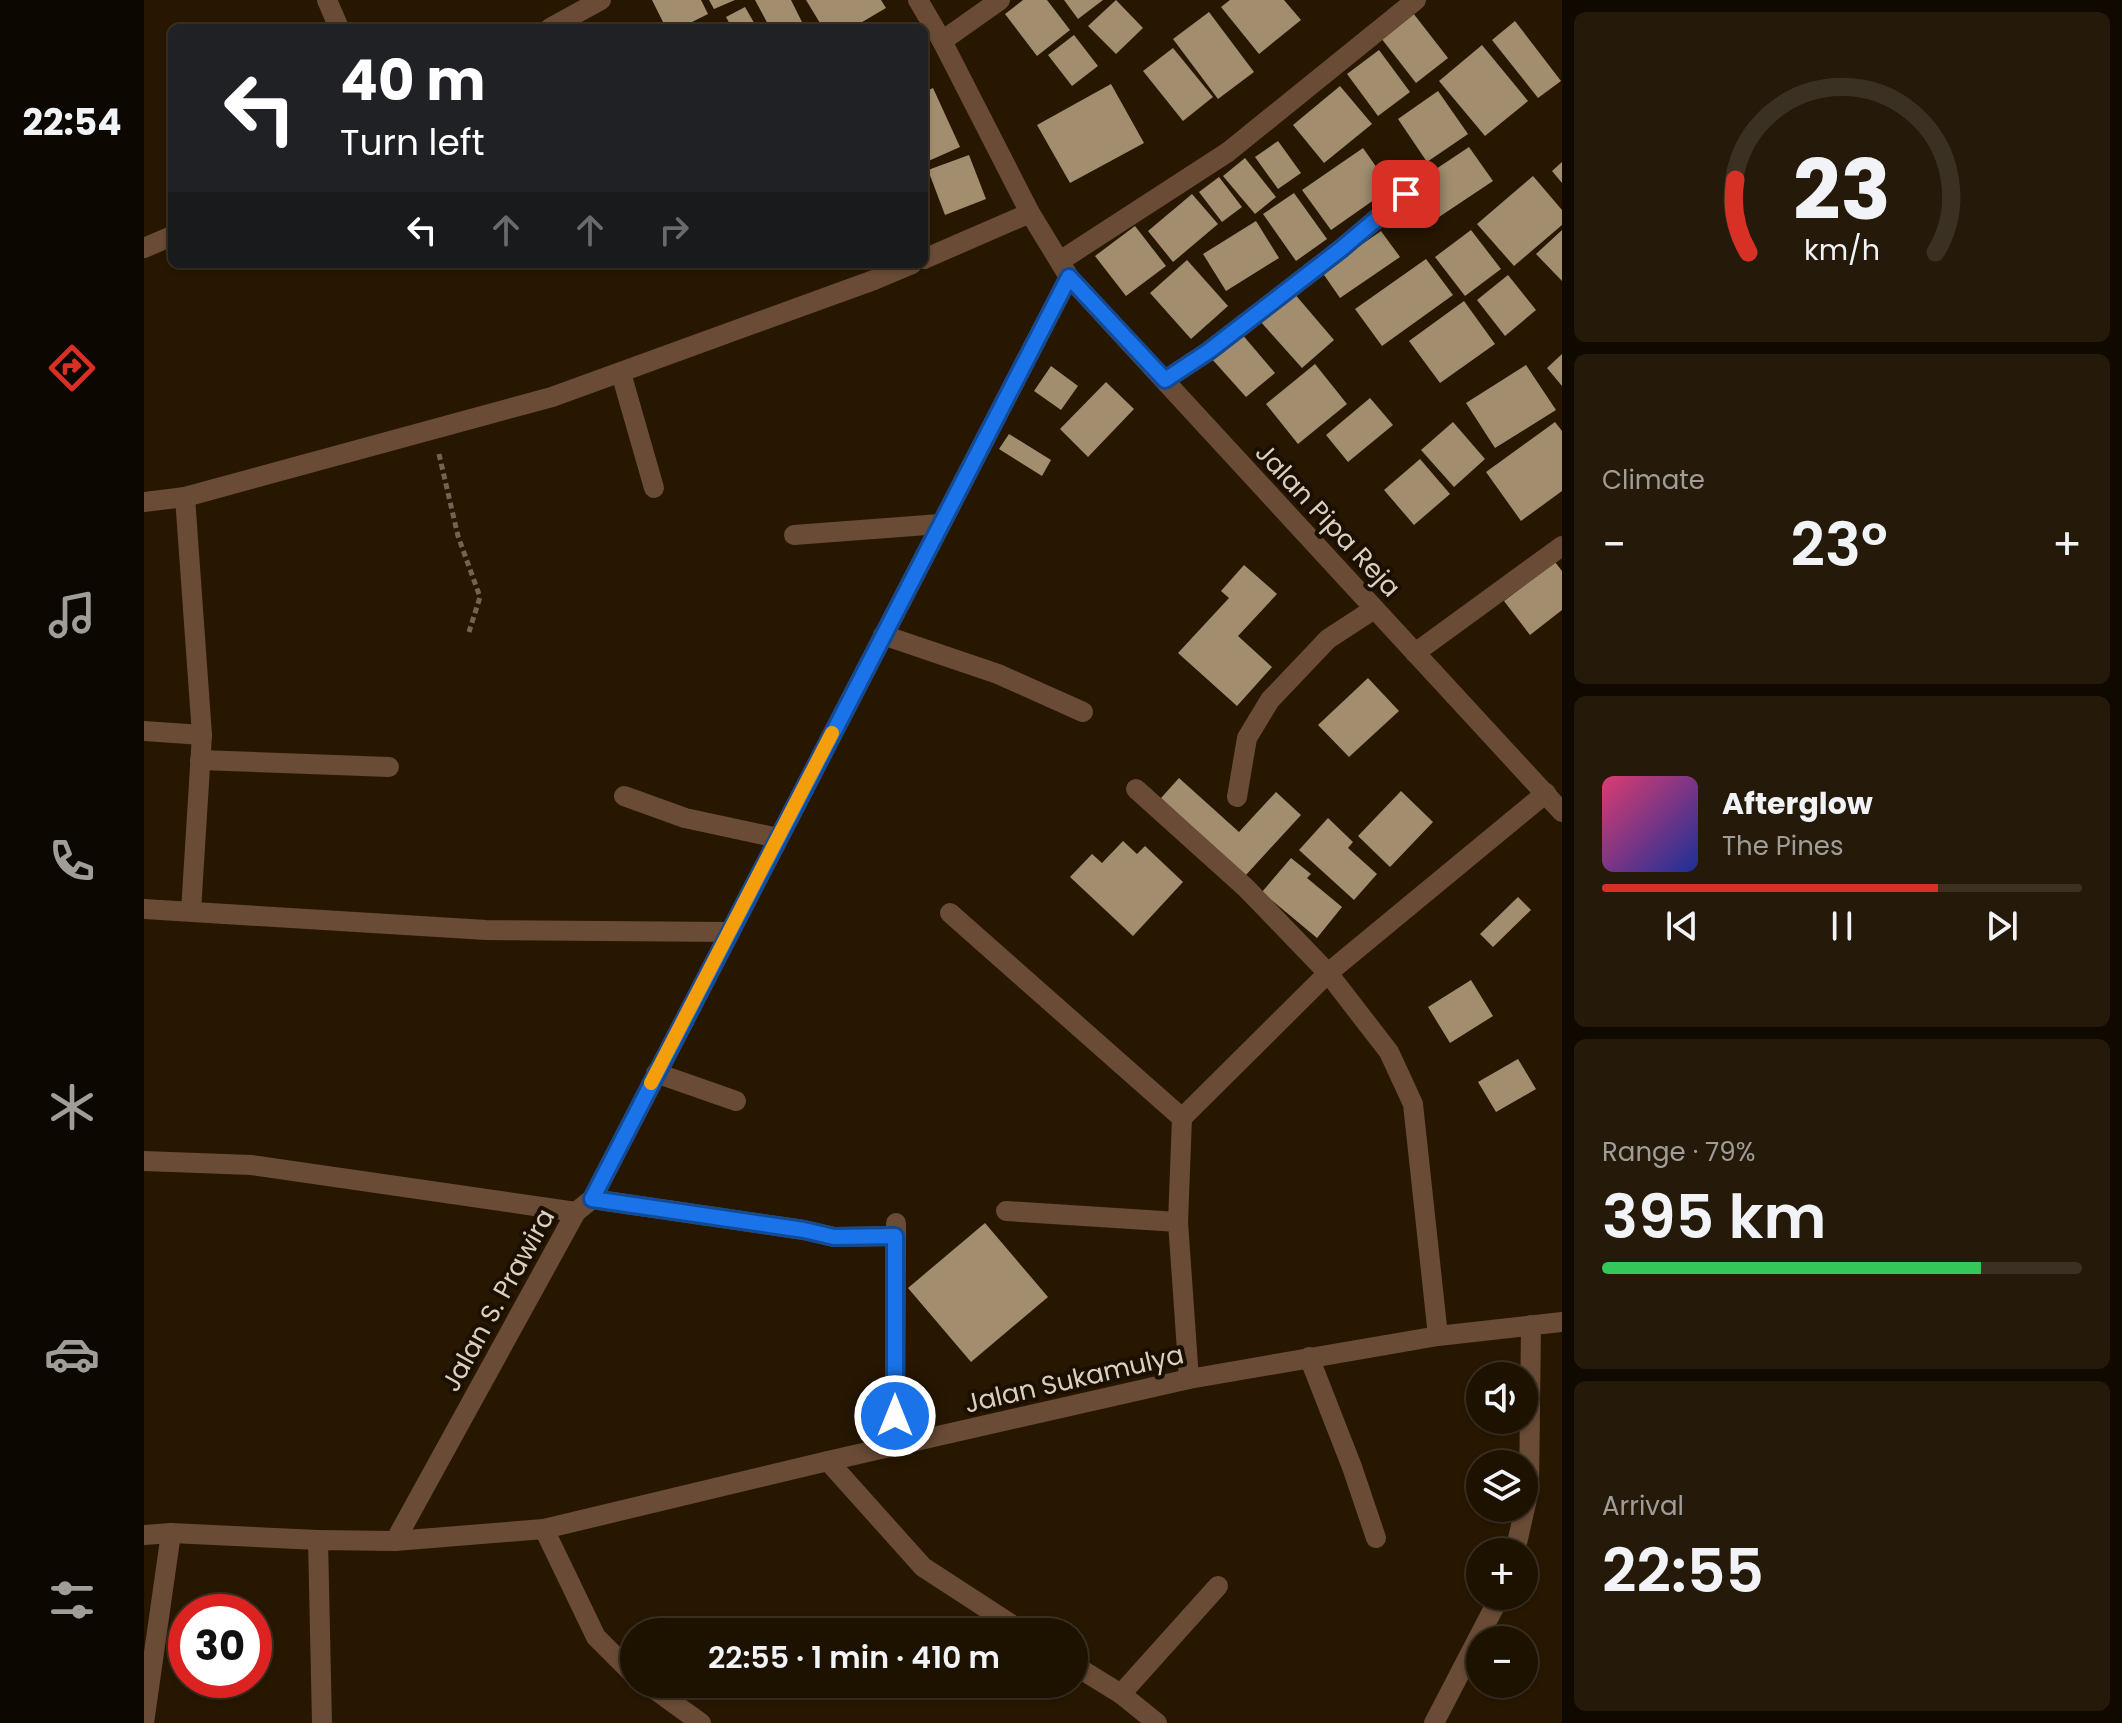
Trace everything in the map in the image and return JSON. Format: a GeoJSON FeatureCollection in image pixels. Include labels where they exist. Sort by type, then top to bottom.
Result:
{"type":"FeatureCollection","features":[{"type":"Feature","properties":{"kind":"street"},"geometry":{"type":"LineString","coordinates":[[327,0],[337,24]]}},
{"type":"Feature","properties":{"kind":"street"},"geometry":{"type":"LineString","coordinates":[[557,24],[601,0]]}},
{"type":"Feature","properties":{"kind":"street","name":"Jalan Pipa Reja"},"geometry":{"type":"LineString","coordinates":[[918,0],[1030,213],[1065,269],[1562,812]]}},
{"type":"Feature","properties":{"kind":"street"},"geometry":{"type":"LineString","coordinates":[[942,41],[1000,0]]}},
{"type":"Feature","properties":{"kind":"street"},"geometry":{"type":"LineString","coordinates":[[1065,269],[1228,152],[1416,0]]}},
{"type":"Feature","properties":{"kind":"street"},"geometry":{"type":"LineString","coordinates":[[1165,380],[1220,343],[1406,194]]}},
{"type":"Feature","properties":{"kind":"street"},"geometry":{"type":"LineString","coordinates":[[928,257],[1030,213]]}},
{"type":"Feature","properties":{"kind":"street"},"geometry":{"type":"LineString","coordinates":[[144,248],[168,238]]}},
{"type":"Feature","properties":{"kind":"street"},"geometry":{"type":"LineString","coordinates":[[144,502],[185,497],[552,397],[901,268]]}},
{"type":"Feature","properties":{"kind":"street","name":"Jalan S. Prawira"},"geometry":{"type":"LineString","coordinates":[[395,1541],[656,1073],[940,524],[1065,269]]}},
{"type":"Feature","properties":{"kind":"street"},"geometry":{"type":"LineString","coordinates":[[621,373],[654,488]]}},
{"type":"Feature","properties":{"kind":"street"},"geometry":{"type":"LineString","coordinates":[[185,497],[202,735],[191,911]]}},
{"type":"Feature","properties":{"kind":"street"},"geometry":{"type":"LineString","coordinates":[[794,535],[940,524]]}},
{"type":"Feature","properties":{"kind":"street"},"geometry":{"type":"LineString","coordinates":[[1415,653],[1562,546]]}},
{"type":"Feature","properties":{"kind":"street"},"geometry":{"type":"LineString","coordinates":[[1237,797],[1247,738],[1270,700],[1328,639],[1374,609]]}},
{"type":"Feature","properties":{"kind":"street"},"geometry":{"type":"LineString","coordinates":[[883,635],[998,674],[1083,712]]}},
{"type":"Feature","properties":{"kind":"street"},"geometry":{"type":"LineString","coordinates":[[144,731],[202,735]]}},
{"type":"Feature","properties":{"kind":"street"},"geometry":{"type":"LineString","coordinates":[[200,760],[389,767]]}},
{"type":"Feature","properties":{"kind":"street"},"geometry":{"type":"LineString","coordinates":[[1136,789],[1246,888],[1328,973],[1389,1052],[1413,1104],[1438,1336]]}},
{"type":"Feature","properties":{"kind":"street"},"geometry":{"type":"LineString","coordinates":[[1189,1379],[1178,1222],[1182,1118],[1328,973],[1546,793]]}},
{"type":"Feature","properties":{"kind":"street"},"geometry":{"type":"LineString","coordinates":[[624,796],[685,818],[778,838]]}},
{"type":"Feature","properties":{"kind":"street"},"geometry":{"type":"LineString","coordinates":[[144,909],[486,930],[730,932]]}},
{"type":"Feature","properties":{"kind":"street"},"geometry":{"type":"LineString","coordinates":[[950,913],[1182,1118]]}},
{"type":"Feature","properties":{"kind":"street"},"geometry":{"type":"LineString","coordinates":[[656,1073],[736,1101]]}},
{"type":"Feature","properties":{"kind":"street"},"geometry":{"type":"LineString","coordinates":[[144,1161],[251,1165],[804,1230],[834,1237],[896,1230],[895,1446]]}},
{"type":"Feature","properties":{"kind":"street"},"geometry":{"type":"LineString","coordinates":[[1006,1211],[1178,1222]]}},
{"type":"Feature","properties":{"kind":"street","name":"Jalan Sukamulya"},"geometry":{"type":"LineString","coordinates":[[144,1535],[171,1533],[395,1541],[544,1529],[1189,1379],[1438,1336],[1562,1322]]}},
{"type":"Feature","properties":{"kind":"street"},"geometry":{"type":"LineString","coordinates":[[1518,1538],[1529,1490],[1531,1325]]}},
{"type":"Feature","properties":{"kind":"street"},"geometry":{"type":"LineString","coordinates":[[1309,1357],[1376,1538]]}},
{"type":"Feature","properties":{"kind":"street"},"geometry":{"type":"LineString","coordinates":[[828,1461],[923,1567],[1001,1618]]}},
{"type":"Feature","properties":{"kind":"street"},"geometry":{"type":"LineString","coordinates":[[544,1529],[596,1637],[620,1661]]}},
{"type":"Feature","properties":{"kind":"street"},"geometry":{"type":"LineString","coordinates":[[144,1723],[171,1533]]}},
{"type":"Feature","properties":{"kind":"street"},"geometry":{"type":"LineString","coordinates":[[318,1540],[322,1723]]}},
{"type":"Feature","properties":{"kind":"street"},"geometry":{"type":"LineString","coordinates":[[1121,1694],[1218,1586]]}},
{"type":"Feature","properties":{"kind":"street"},"geometry":{"type":"LineString","coordinates":[[1434,1723],[1493,1610]]}},
{"type":"Feature","properties":{"kind":"street"},"geometry":{"type":"LineString","coordinates":[[1088,1674],[1121,1694],[1157,1723]]}},
{"type":"Feature","properties":{"kind":"street"},"geometry":{"type":"LineString","coordinates":[[666,1698],[701,1723]]}},
{"type":"Feature","properties":{"kind":"path"},"geometry":{"type":"LineString","coordinates":[[433,429],[458,536],[480,597],[469,632]]}},
{"type":"Feature","properties":{"kind":"building"},"geometry":{"type":"Polygon","coordinates":[[[652,0],[701,0],[708,14],[688,24],[664,24],[652,0]]]}},
{"type":"Feature","properties":{"kind":"building"},"geometry":{"type":"Polygon","coordinates":[[[709,0],[735,0],[714,9],[709,0]]]}},
{"type":"Feature","properties":{"kind":"building"},"geometry":{"type":"Polygon","coordinates":[[[755,0],[791,0],[803,24],[768,24],[755,0]]]}},
{"type":"Feature","properties":{"kind":"building"},"geometry":{"type":"Polygon","coordinates":[[[806,0],[881,0],[886,8],[859,24],[821,24],[806,0]]]}},
{"type":"Feature","properties":{"kind":"building"},"geometry":{"type":"Polygon","coordinates":[[[1023,0],[1047,0],[1070,30],[1037,56],[1005,14],[1023,0]]]}},
{"type":"Feature","properties":{"kind":"building"},"geometry":{"type":"Polygon","coordinates":[[[1064,0],[1103,0],[1078,19],[1064,0]]]}},
{"type":"Feature","properties":{"kind":"building"},"geometry":{"type":"Polygon","coordinates":[[[1116,0],[1143,28],[1116,54],[1088,26],[1116,0]]]}},
{"type":"Feature","properties":{"kind":"building"},"geometry":{"type":"Polygon","coordinates":[[[1230,0],[1284,0],[1301,20],[1259,54],[1221,7],[1230,0]]]}},
{"type":"Feature","properties":{"kind":"building"},"geometry":{"type":"Polygon","coordinates":[[[745,7],[755,24],[730,24],[726,17],[745,7]]]}},
{"type":"Feature","properties":{"kind":"building"},"geometry":{"type":"Polygon","coordinates":[[[1209,12],[1254,72],[1218,99],[1173,39],[1209,12]]]}},
{"type":"Feature","properties":{"kind":"building"},"geometry":{"type":"Polygon","coordinates":[[[1413,13],[1448,58],[1416,83],[1381,38],[1413,13]]]}},
{"type":"Feature","properties":{"kind":"building"},"geometry":{"type":"Polygon","coordinates":[[[1515,21],[1561,81],[1538,98],[1492,40],[1515,21]]]}},
{"type":"Feature","properties":{"kind":"building"},"geometry":{"type":"Polygon","coordinates":[[[1074,35],[1098,66],[1072,86],[1048,55],[1074,35]]]}},
{"type":"Feature","properties":{"kind":"building"},"geometry":{"type":"Polygon","coordinates":[[[1482,45],[1528,101],[1485,136],[1439,81],[1482,45]]]}},
{"type":"Feature","properties":{"kind":"building"},"geometry":{"type":"Polygon","coordinates":[[[1173,48],[1213,97],[1183,121],[1143,71],[1173,48]]]}},
{"type":"Feature","properties":{"kind":"building"},"geometry":{"type":"Polygon","coordinates":[[[1379,50],[1410,92],[1378,116],[1347,74],[1379,50]]]}},
{"type":"Feature","properties":{"kind":"building"},"geometry":{"type":"Polygon","coordinates":[[[1111,84],[1144,143],[1070,183],[1037,125],[1111,84]]]}},
{"type":"Feature","properties":{"kind":"building"},"geometry":{"type":"Polygon","coordinates":[[[1340,86],[1372,124],[1324,163],[1293,125],[1340,86]]]}},
{"type":"Feature","properties":{"kind":"building"},"geometry":{"type":"Polygon","coordinates":[[[933,88],[960,147],[928,161],[928,90],[933,88]]]}},
{"type":"Feature","properties":{"kind":"building"},"geometry":{"type":"Polygon","coordinates":[[[1438,91],[1468,134],[1427,162],[1398,119],[1438,91]]]}},
{"type":"Feature","properties":{"kind":"building"},"geometry":{"type":"Polygon","coordinates":[[[1278,141],[1301,173],[1278,189],[1255,157],[1278,141]]]}},
{"type":"Feature","properties":{"kind":"building"},"geometry":{"type":"Polygon","coordinates":[[[1469,147],[1493,181],[1436,219],[1412,185],[1469,147]]]}},
{"type":"Feature","properties":{"kind":"building"},"geometry":{"type":"Polygon","coordinates":[[[1363,148],[1391,188],[1331,230],[1302,190],[1363,148]]]}},
{"type":"Feature","properties":{"kind":"building"},"geometry":{"type":"Polygon","coordinates":[[[969,155],[986,199],[945,215],[928,170],[969,155]]]}},
{"type":"Feature","properties":{"kind":"building"},"geometry":{"type":"Polygon","coordinates":[[[1245,158],[1276,197],[1255,214],[1223,176],[1245,158]]]}},
{"type":"Feature","properties":{"kind":"building"},"geometry":{"type":"Polygon","coordinates":[[[1562,162],[1562,183],[1552,171],[1562,162]]]}},
{"type":"Feature","properties":{"kind":"building"},"geometry":{"type":"Polygon","coordinates":[[[1533,176],[1562,210],[1562,225],[1514,266],[1477,224],[1533,176]]]}},
{"type":"Feature","properties":{"kind":"building"},"geometry":{"type":"Polygon","coordinates":[[[1219,177],[1242,207],[1222,222],[1199,192],[1219,177]]]}},
{"type":"Feature","properties":{"kind":"building"},"geometry":{"type":"Polygon","coordinates":[[[1294,193],[1327,239],[1296,261],[1263,214],[1294,193]]]}},
{"type":"Feature","properties":{"kind":"building"},"geometry":{"type":"Polygon","coordinates":[[[1192,194],[1218,224],[1173,262],[1148,231],[1192,194]]]}},
{"type":"Feature","properties":{"kind":"building"},"geometry":{"type":"Polygon","coordinates":[[[1256,221],[1279,258],[1226,291],[1203,254],[1256,221]]]}},
{"type":"Feature","properties":{"kind":"building"},"geometry":{"type":"Polygon","coordinates":[[[1135,226],[1166,266],[1126,296],[1095,256],[1135,226]]]}},
{"type":"Feature","properties":{"kind":"building"},"geometry":{"type":"Polygon","coordinates":[[[1471,230],[1501,269],[1465,296],[1435,257],[1471,230]]]}},
{"type":"Feature","properties":{"kind":"building"},"geometry":{"type":"Polygon","coordinates":[[[1562,230],[1562,281],[1536,254],[1562,230]]]}},
{"type":"Feature","properties":{"kind":"building"},"geometry":{"type":"Polygon","coordinates":[[[1381,231],[1400,257],[1340,298],[1322,272],[1381,231]]]}},
{"type":"Feature","properties":{"kind":"building"},"geometry":{"type":"Polygon","coordinates":[[[1426,259],[1453,295],[1382,346],[1355,309],[1426,259]]]}},
{"type":"Feature","properties":{"kind":"building"},"geometry":{"type":"Polygon","coordinates":[[[1187,260],[1228,306],[1191,339],[1150,293],[1187,260]]]}},
{"type":"Feature","properties":{"kind":"building"},"geometry":{"type":"Polygon","coordinates":[[[1508,275],[1536,310],[1505,336],[1477,300],[1508,275]]]}},
{"type":"Feature","properties":{"kind":"building"},"geometry":{"type":"Polygon","coordinates":[[[1293,292],[1334,340],[1302,368],[1260,321],[1293,292]]]}},
{"type":"Feature","properties":{"kind":"building"},"geometry":{"type":"Polygon","coordinates":[[[1464,301],[1495,344],[1440,383],[1409,341],[1464,301]]]}},
{"type":"Feature","properties":{"kind":"building"},"geometry":{"type":"Polygon","coordinates":[[[1241,333],[1275,373],[1246,397],[1211,358],[1241,333]]]}},
{"type":"Feature","properties":{"kind":"building"},"geometry":{"type":"Polygon","coordinates":[[[1562,354],[1562,386],[1547,368],[1562,354]]]}},
{"type":"Feature","properties":{"kind":"building"},"geometry":{"type":"Polygon","coordinates":[[[1315,364],[1347,404],[1298,444],[1266,404],[1315,364]]]}},
{"type":"Feature","properties":{"kind":"building"},"geometry":{"type":"Polygon","coordinates":[[[1526,365],[1556,410],[1495,448],[1466,403],[1526,365]]]}},
{"type":"Feature","properties":{"kind":"building"},"geometry":{"type":"Polygon","coordinates":[[[1051,366],[1078,386],[1061,410],[1034,391],[1051,366]]]}},
{"type":"Feature","properties":{"kind":"building"},"geometry":{"type":"Polygon","coordinates":[[[1106,382],[1134,409],[1088,457],[1060,429],[1106,382]]]}},
{"type":"Feature","properties":{"kind":"building"},"geometry":{"type":"Polygon","coordinates":[[[1370,398],[1393,425],[1348,462],[1326,435],[1370,398]]]}},
{"type":"Feature","properties":{"kind":"building"},"geometry":{"type":"Polygon","coordinates":[[[1453,422],[1485,459],[1454,487],[1421,450],[1453,422]]]}},
{"type":"Feature","properties":{"kind":"building"},"geometry":{"type":"Polygon","coordinates":[[[1555,422],[1562,431],[1562,491],[1521,521],[1486,472],[1555,422]]]}},
{"type":"Feature","properties":{"kind":"building"},"geometry":{"type":"Polygon","coordinates":[[[1009,434],[1051,460],[1042,476],[999,449],[1009,434]]]}},
{"type":"Feature","properties":{"kind":"building"},"geometry":{"type":"Polygon","coordinates":[[[1420,459],[1450,494],[1414,525],[1384,490],[1420,459]]]}},
{"type":"Feature","properties":{"kind":"building"},"geometry":{"type":"Polygon","coordinates":[[[1555,562],[1562,571],[1562,610],[1530,635],[1504,601],[1555,562]]]}},
{"type":"Feature","properties":{"kind":"building"},"geometry":{"type":"Polygon","coordinates":[[[1244,565],[1277,594],[1238,636],[1272,667],[1237,706],[1178,653],[1229,598],[1221,591],[1244,565]]]}},
{"type":"Feature","properties":{"kind":"building"},"geometry":{"type":"Polygon","coordinates":[[[1368,678],[1399,711],[1349,757],[1318,725],[1368,678]]]}},
{"type":"Feature","properties":{"kind":"building"},"geometry":{"type":"Polygon","coordinates":[[[1179,778],[1239,832],[1276,792],[1301,815],[1245,876],[1161,798],[1179,778]]]}},
{"type":"Feature","properties":{"kind":"building"},"geometry":{"type":"Polygon","coordinates":[[[1401,791],[1433,822],[1390,867],[1358,836],[1401,791]]]}},
{"type":"Feature","properties":{"kind":"building"},"geometry":{"type":"Polygon","coordinates":[[[1328,818],[1353,842],[1348,848],[1377,874],[1354,900],[1299,850],[1328,818]]]}},
{"type":"Feature","properties":{"kind":"building"},"geometry":{"type":"Polygon","coordinates":[[[1123,841],[1137,854],[1145,846],[1183,882],[1133,936],[1070,877],[1092,854],[1102,863],[1123,841]]]}},
{"type":"Feature","properties":{"kind":"building"},"geometry":{"type":"Polygon","coordinates":[[[1291,858],[1311,874],[1307,878],[1342,907],[1317,938],[1262,892],[1291,858]]]}},
{"type":"Feature","properties":{"kind":"building"},"geometry":{"type":"Polygon","coordinates":[[[1518,897],[1531,910],[1493,947],[1480,934],[1518,897]]]}},
{"type":"Feature","properties":{"kind":"building"},"geometry":{"type":"Polygon","coordinates":[[[1471,980],[1493,1016],[1450,1043],[1428,1007],[1471,980]]]}},
{"type":"Feature","properties":{"kind":"building"},"geometry":{"type":"Polygon","coordinates":[[[1518,1059],[1536,1089],[1496,1112],[1478,1082],[1518,1059]]]}},
{"type":"Feature","properties":{"kind":"building"},"geometry":{"type":"Polygon","coordinates":[[[985,1223],[1048,1297],[971,1362],[908,1288],[985,1223]]]}},
{"type":"Feature","properties":{"kind":"slow traffic"},"geometry":{"type":"LineString","coordinates":[[651,1083],[832,733]]}},
{"type":"Feature","properties":{"kind":"route"},"geometry":{"type":"LineString","coordinates":[[895,1416],[895,1236],[834,1237],[592,1199],[1069,277],[1165,380],[1209,351],[1341,249],[1406,194]]}}]}
